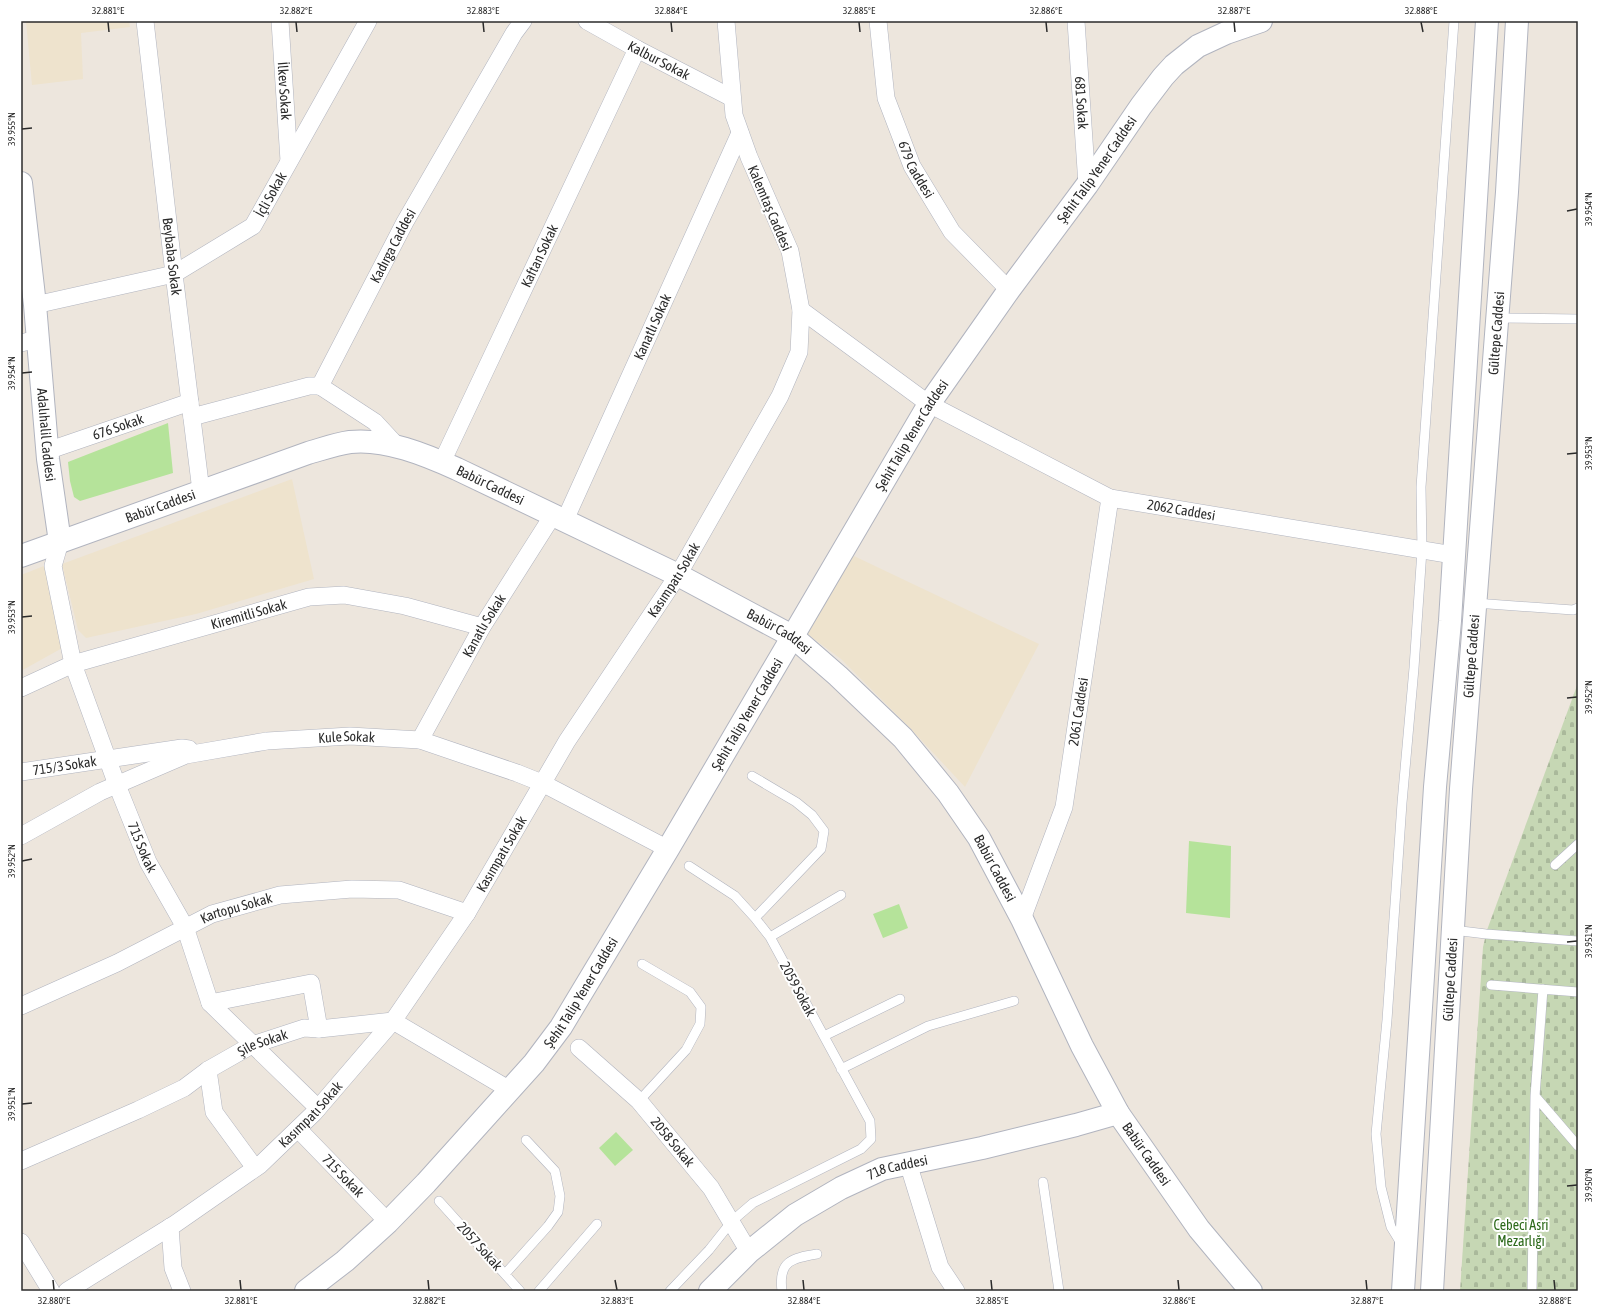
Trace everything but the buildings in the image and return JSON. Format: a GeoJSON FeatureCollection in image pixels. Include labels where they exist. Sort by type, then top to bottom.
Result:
{"type":"FeatureCollection","features":[{"type":"Feature","properties":{"kind":"main road","name":"Şehit Talip Yener Caddesi"},"geometry":{"type":"LineString","coordinates":[[306,1291],[346,1260],[388,1222],[426,1183],[534,1064],[561,1028],[668,850],[929,404],[1009,290],[1087,185],[1151,91],[1174,65],[1198,46],[1226,33],[1261,21]]}},
{"type":"Feature","properties":{"kind":"main road","name":"Gültepe Caddesi"},"geometry":{"type":"LineString","coordinates":[[1403,1291],[1435,787],[1450,621],[1487,21]]}},
{"type":"Feature","properties":{"kind":"main road","name":"Gültepe Caddesi"},"geometry":{"type":"LineString","coordinates":[[1432,1291],[1461,789],[1507,192],[1517,21]]}},
{"type":"Feature","properties":{"kind":"main road","name":"Adalıhalil Caddesi"},"geometry":{"type":"LineString","coordinates":[[21,183],[35,304],[29,341],[60,542]]}},
{"type":"Feature","properties":{"kind":"main road","name":"Babür Caddesi"},"geometry":{"type":"LineString","coordinates":[[21,556],[201,491],[336,445],[363,442],[399,448],[425,455],[442,462],[678,575],[792,636],[838,676],[903,738],[948,793],[979,838],[1022,919],[1082,1046],[1118,1113],[1199,1229],[1250,1291]]}},
{"type":"Feature","properties":{"kind":"main road","name":"718 Caddesi"},"geometry":{"type":"LineString","coordinates":[[710,1291],[749,1252],[795,1215],[841,1188],[882,1169],[982,1148],[1118,1113]]}},
{"type":"Feature","properties":{"kind":"street","name":"Beybaba Sokak"},"geometry":{"type":"LineString","coordinates":[[145,21],[201,491]]}},
{"type":"Feature","properties":{"kind":"street","name":"İlkev Sokak"},"geometry":{"type":"LineString","coordinates":[[280,21],[289,161]]}},
{"type":"Feature","properties":{"kind":"street","name":"İçli Sokak"},"geometry":{"type":"LineString","coordinates":[[35,304],[174,274],[253,226],[368,21]]}},
{"type":"Feature","properties":{"kind":"street","name":"Kadırga Caddesi"},"geometry":{"type":"LineString","coordinates":[[320,386],[405,222],[514,33],[523,21]]}},
{"type":"Feature","properties":{"kind":"street","name":"Kalbur Sokak"},"geometry":{"type":"LineString","coordinates":[[587,21],[637,49],[732,98]]}},
{"type":"Feature","properties":{"kind":"street","name":"Kalemtaş Caddesi"},"geometry":{"type":"LineString","coordinates":[[726,21],[734,115],[749,158],[790,251],[801,310]]}},
{"type":"Feature","properties":{"kind":"street","name":"679 Caddesi"},"geometry":{"type":"LineString","coordinates":[[878,21],[886,98],[912,166],[952,232],[1009,290]]}},
{"type":"Feature","properties":{"kind":"street","name":"681 Sokak"},"geometry":{"type":"LineString","coordinates":[[1076,21],[1087,185]]}},
{"type":"Feature","properties":{"kind":"street","name":"Kaftan Sokak"},"geometry":{"type":"LineString","coordinates":[[442,462],[637,49]]}},
{"type":"Feature","properties":{"kind":"street","name":"Kanatlı Sokak"},"geometry":{"type":"LineString","coordinates":[[420,740],[482,627],[559,518],[740,133]]}},
{"type":"Feature","properties":{"kind":"street"},"geometry":{"type":"LineString","coordinates":[[801,310],[929,404]]}},
{"type":"Feature","properties":{"kind":"street","name":"Kasımpatı Sokak"},"geometry":{"type":"LineString","coordinates":[[67,1291],[170,1227],[254,1168],[298,1129],[318,1108],[393,1021],[467,913],[567,741],[678,575],[780,396],[799,352],[801,310]]}},
{"type":"Feature","properties":{"kind":"street","name":"676 Sokak"},"geometry":{"type":"LineString","coordinates":[[47,451],[191,410],[309,386],[320,386]]}},
{"type":"Feature","properties":{"kind":"street"},"geometry":{"type":"LineString","coordinates":[[320,386],[375,422],[399,448]]}},
{"type":"Feature","properties":{"kind":"street","name":"2062 Caddesi"},"geometry":{"type":"LineString","coordinates":[[929,404],[1110,498],[1453,554]]}},
{"type":"Feature","properties":{"kind":"street","name":"2061 Caddesi"},"geometry":{"type":"LineString","coordinates":[[1022,919],[1064,807],[1110,498]]}},
{"type":"Feature","properties":{"kind":"street","name":"715 Sokak"},"geometry":{"type":"LineString","coordinates":[[60,542],[53,566],[73,664],[117,785],[148,862],[186,928],[210,1003],[318,1108]]}},
{"type":"Feature","properties":{"kind":"street","name":"Kiremitli Sokak"},"geometry":{"type":"LineString","coordinates":[[21,688],[73,664],[309,597],[344,595],[405,606],[482,627]]}},
{"type":"Feature","properties":{"kind":"street","name":"Kule Sokak"},"geometry":{"type":"LineString","coordinates":[[21,836],[100,792],[186,755],[266,742],[350,736],[420,740],[517,773],[542,783],[668,850]]}},
{"type":"Feature","properties":{"kind":"street","name":"715/3 Sokak"},"geometry":{"type":"LineString","coordinates":[[21,772],[182,748],[218,750]]}},
{"type":"Feature","properties":{"kind":"street","name":"Kartopu Sokak"},"geometry":{"type":"LineString","coordinates":[[21,1006],[117,963],[212,914],[280,895],[352,889],[399,890],[467,913]]}},
{"type":"Feature","properties":{"kind":"street"},"geometry":{"type":"LineString","coordinates":[[210,1003],[311,983],[319,1029]]}},
{"type":"Feature","properties":{"kind":"street"},"geometry":{"type":"LineString","coordinates":[[393,1021],[510,1090]]}},
{"type":"Feature","properties":{"kind":"street","name":"Şile Sokak"},"geometry":{"type":"LineString","coordinates":[[21,1161],[138,1110],[184,1088],[208,1070],[252,1045],[304,1028],[319,1029],[393,1021]]}},
{"type":"Feature","properties":{"kind":"street","name":"2058 Sokak"},"geometry":{"type":"LineString","coordinates":[[579,1048],[639,1101],[711,1188],[732,1221],[749,1252]]}},
{"type":"Feature","properties":{"kind":"street"},"geometry":{"type":"LineString","coordinates":[[208,1070],[214,1112],[254,1168]]}},
{"type":"Feature","properties":{"kind":"street","name":"715 Sokak"},"geometry":{"type":"LineString","coordinates":[[298,1129],[388,1222]]}},
{"type":"Feature","properties":{"kind":"street"},"geometry":{"type":"LineString","coordinates":[[908,1163],[940,1267],[956,1291]]}},
{"type":"Feature","properties":{"kind":"street"},"geometry":{"type":"LineString","coordinates":[[170,1227],[173,1268],[182,1291]]}},
{"type":"Feature","properties":{"kind":"street"},"geometry":{"type":"LineString","coordinates":[[21,1242],[51,1291]]}},
{"type":"Feature","properties":{"kind":"lane"},"geometry":{"type":"LineString","coordinates":[[1406,1252],[1391,1227],[1389,1220],[1381,1187],[1376,1134],[1387,1020],[1402,803],[1414,668],[1422,550],[1421,487],[1454,21]]}},
{"type":"Feature","properties":{"kind":"lane"},"geometry":{"type":"LineString","coordinates":[[1497,318],[1578,319]]}},
{"type":"Feature","properties":{"kind":"lane"},"geometry":{"type":"LineString","coordinates":[[1475,604],[1573,610],[1578,608]]}},
{"type":"Feature","properties":{"kind":"lane"},"geometry":{"type":"LineString","coordinates":[[752,776],[796,802],[812,815],[824,831],[821,849],[756,918]]}},
{"type":"Feature","properties":{"kind":"lane"},"geometry":{"type":"LineString","coordinates":[[1555,866],[1578,844]]}},
{"type":"Feature","properties":{"kind":"lane","name":"2059 Sokak"},"geometry":{"type":"LineString","coordinates":[[689,866],[735,896],[756,918],[770,937],[870,1120],[871,1139],[861,1148],[753,1203],[732,1221]]}},
{"type":"Feature","properties":{"kind":"lane"},"geometry":{"type":"LineString","coordinates":[[770,937],[841,895]]}},
{"type":"Feature","properties":{"kind":"lane"},"geometry":{"type":"LineString","coordinates":[[1453,930],[1578,941]]}},
{"type":"Feature","properties":{"kind":"lane"},"geometry":{"type":"LineString","coordinates":[[639,1101],[686,1050],[700,1024],[701,1007],[690,992],[642,964]]}},
{"type":"Feature","properties":{"kind":"lane"},"geometry":{"type":"LineString","coordinates":[[1491,985],[1578,992]]}},
{"type":"Feature","properties":{"kind":"lane"},"geometry":{"type":"LineString","coordinates":[[1532,1291],[1535,1096],[1543,989]]}},
{"type":"Feature","properties":{"kind":"lane"},"geometry":{"type":"LineString","coordinates":[[824,1036],[900,999]]}},
{"type":"Feature","properties":{"kind":"lane"},"geometry":{"type":"LineString","coordinates":[[841,1068],[928,1026],[1014,1001]]}},
{"type":"Feature","properties":{"kind":"lane"},"geometry":{"type":"LineString","coordinates":[[1535,1096],[1578,1146]]}},
{"type":"Feature","properties":{"kind":"lane"},"geometry":{"type":"LineString","coordinates":[[505,1274],[548,1226],[558,1212],[560,1196],[555,1172],[526,1140]]}},
{"type":"Feature","properties":{"kind":"lane"},"geometry":{"type":"LineString","coordinates":[[1043,1182],[1059,1291]]}},
{"type":"Feature","properties":{"kind":"lane","name":"2057 Sokak"},"geometry":{"type":"LineString","coordinates":[[439,1201],[520,1291]]}},
{"type":"Feature","properties":{"kind":"lane"},"geometry":{"type":"LineString","coordinates":[[670,1291],[709,1250],[732,1221]]}},
{"type":"Feature","properties":{"kind":"lane"},"geometry":{"type":"LineString","coordinates":[[539,1291],[597,1224]]}},
{"type":"Feature","properties":{"kind":"lane"},"geometry":{"type":"LineString","coordinates":[[782,1291],[780,1280],[785,1266],[796,1257],[817,1254]]}},
{"type":"Feature","properties":{"kind":"shaded area"},"geometry":{"type":"Polygon","coordinates":[[[26,21],[129,21],[130,27],[81,33],[83,79],[32,85],[26,21]]]}},
{"type":"Feature","properties":{"kind":"shaded area"},"geometry":{"type":"Polygon","coordinates":[[[292,479],[314,579],[196,614],[86,638],[78,630],[62,564],[292,479]]]}},
{"type":"Feature","properties":{"kind":"shaded area"},"geometry":{"type":"Polygon","coordinates":[[[854,556],[1039,644],[965,787],[909,727],[841,659],[806,633],[845,562],[854,556]]]}},
{"type":"Feature","properties":{"kind":"shaded area"},"geometry":{"type":"Polygon","coordinates":[[[44,566],[64,647],[21,671],[21,575],[44,566]]]}},
{"type":"Feature","properties":{"kind":"green space"},"geometry":{"type":"Polygon","coordinates":[[[168,423],[173,473],[80,501],[74,497],[70,481],[68,462],[168,423]]]}},
{"type":"Feature","properties":{"kind":"green space","name":"Cebeci Asri Mezarlığı"},"geometry":{"type":"Polygon","coordinates":[[[1578,683],[1578,1291],[1460,1291],[1483,947],[1487,930],[1578,683]]]}},
{"type":"Feature","properties":{"kind":"green space"},"geometry":{"type":"Polygon","coordinates":[[[1189,841],[1231,846],[1230,918],[1186,913],[1189,841]]]}},
{"type":"Feature","properties":{"kind":"green space"},"geometry":{"type":"Polygon","coordinates":[[[899,904],[908,928],[883,938],[873,914],[899,904]]]}},
{"type":"Feature","properties":{"kind":"green space"},"geometry":{"type":"Polygon","coordinates":[[[616,1132],[633,1150],[615,1166],[599,1148],[616,1132]]]}}]}
